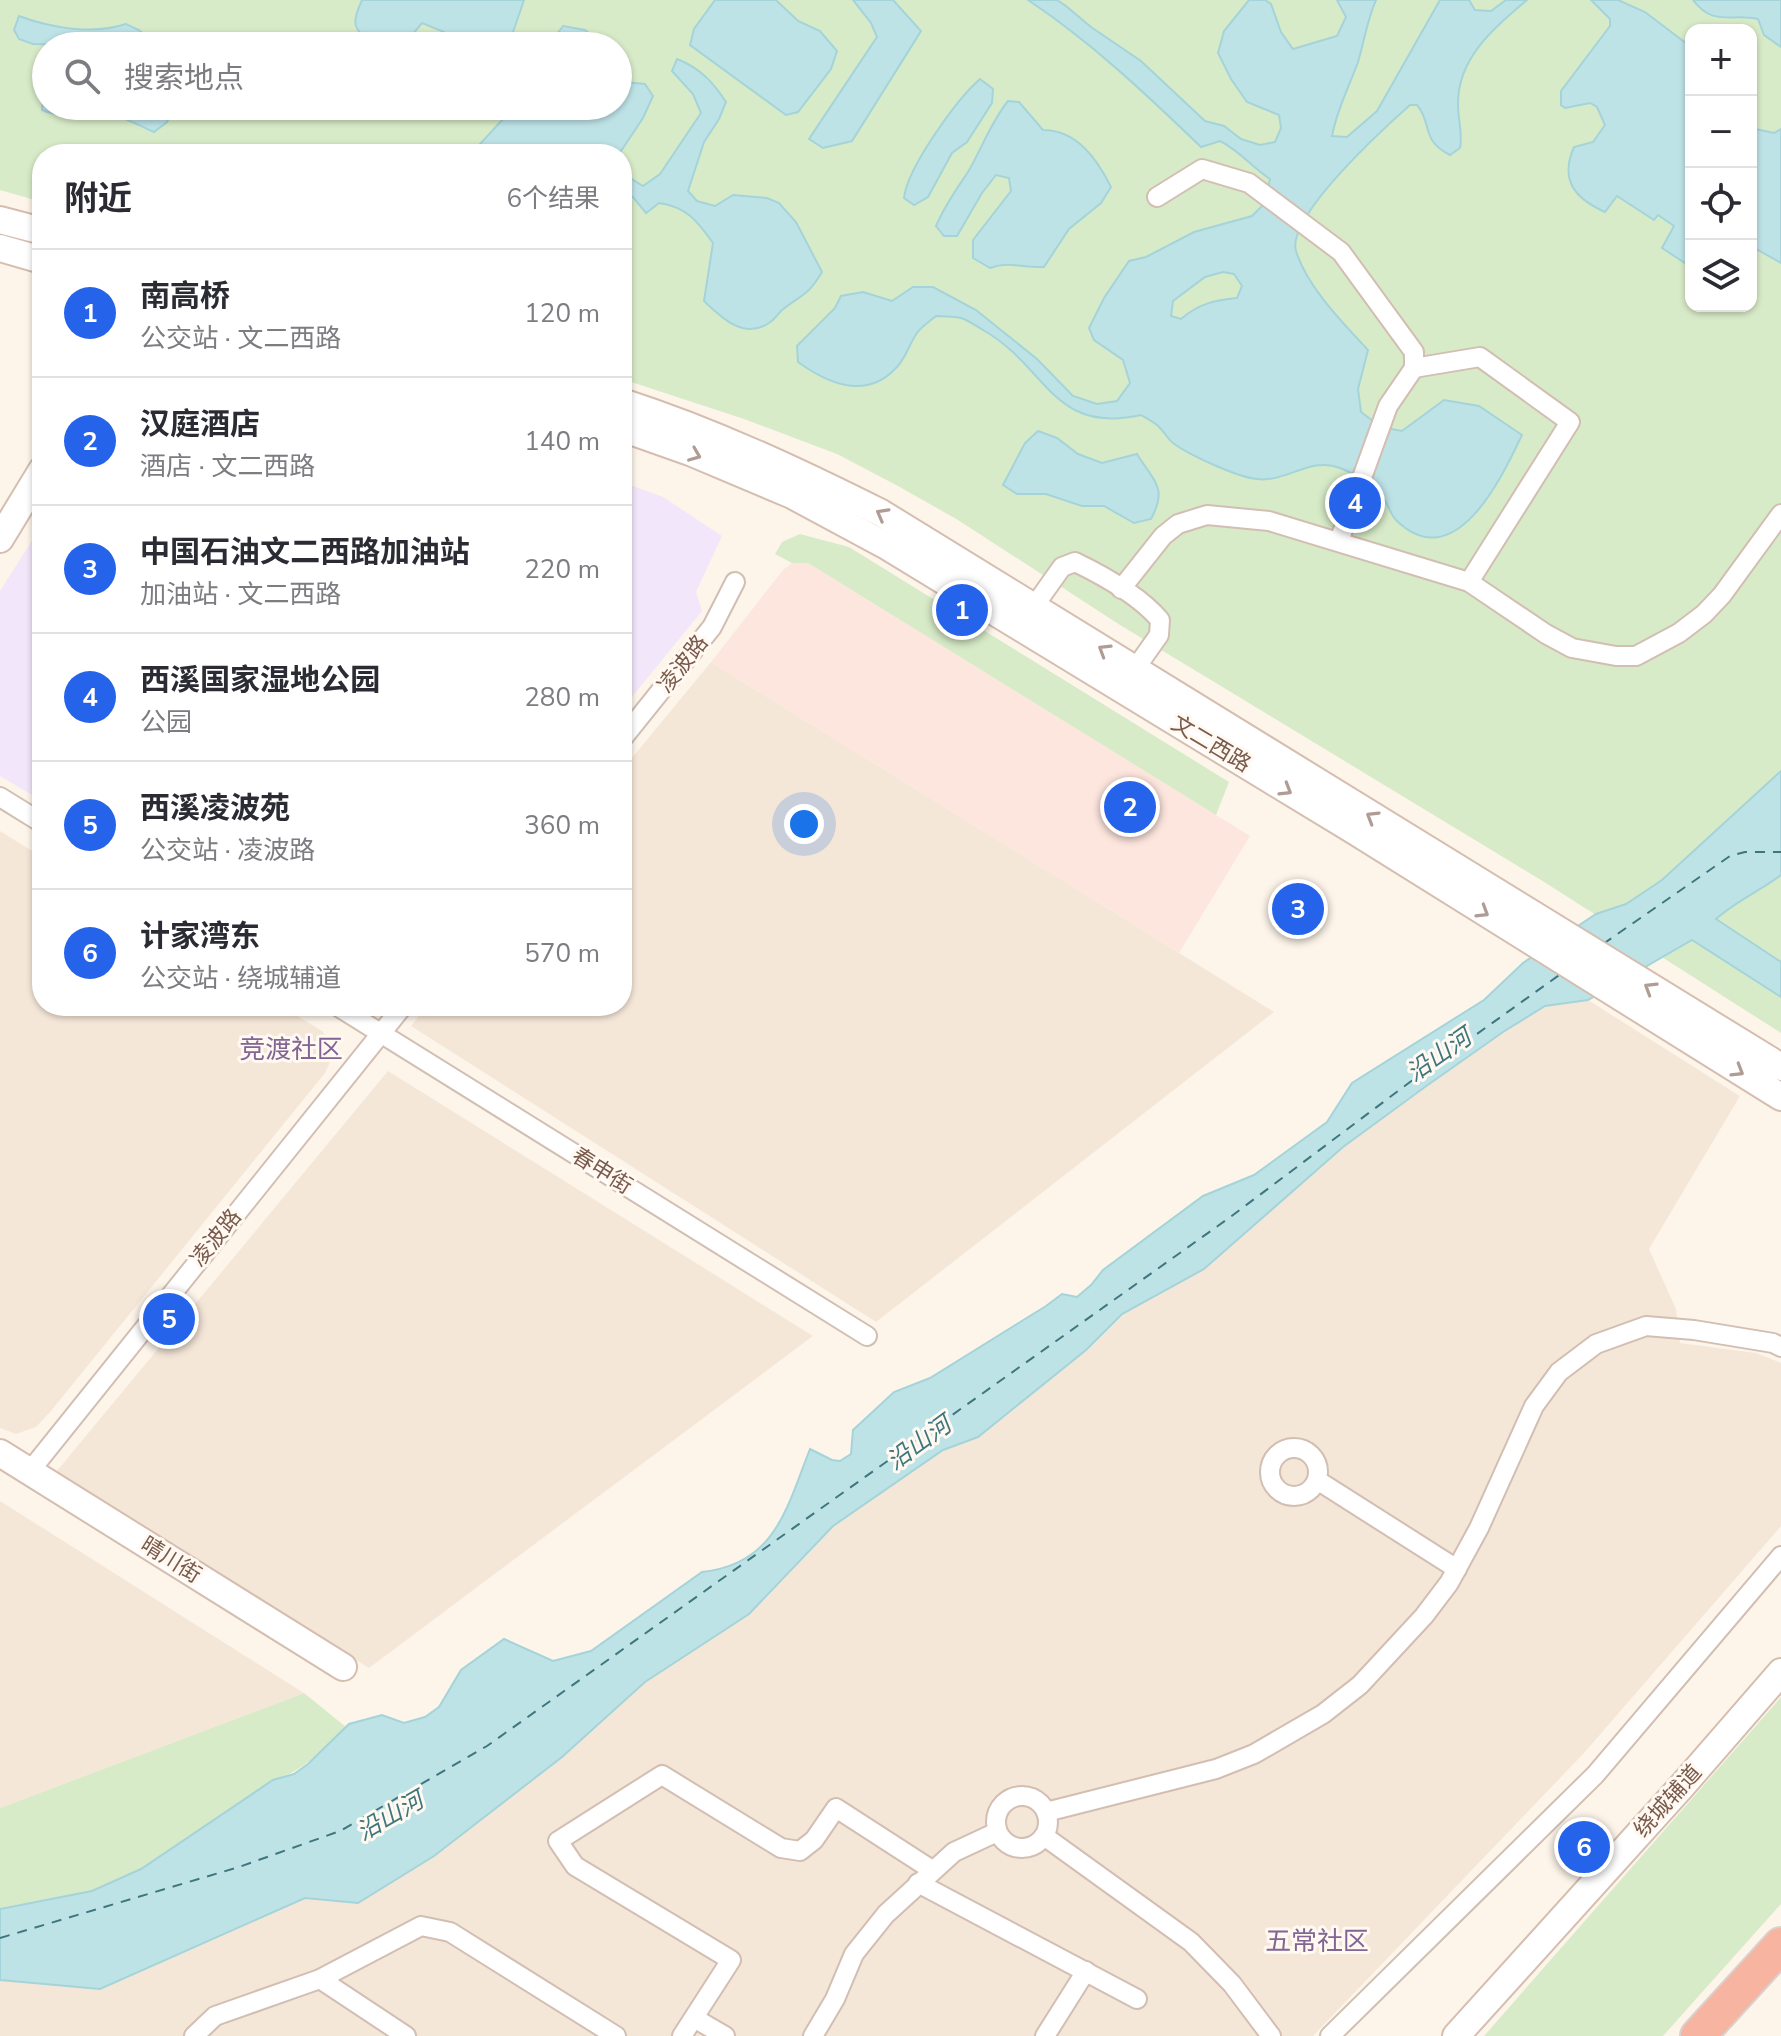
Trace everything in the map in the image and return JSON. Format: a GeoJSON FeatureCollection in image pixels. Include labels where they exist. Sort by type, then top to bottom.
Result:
{"type":"FeatureCollection","features":[{"type":"Feature","properties":{"kind":"highway"},"geometry":{"type":"LineString","coordinates":[[1698,2036],[1781,1945]]}},
{"type":"Feature","properties":{"kind":"highway"},"geometry":{"type":"LineString","coordinates":[[1728,2036],[1781,1980]]}},
{"type":"Feature","properties":{"kind":"main road"},"geometry":{"type":"LineString","coordinates":[[0,220],[32,228]]}},
{"type":"Feature","properties":{"kind":"main road"},"geometry":{"type":"LineString","coordinates":[[0,248],[32,257]]}},
{"type":"Feature","properties":{"kind":"main road","name":"文二西路"},"geometry":{"type":"LineString","coordinates":[[632,406],[721,438],[802,473],[881,513],[1035,605],[1696,1045],[1781,1097]]}},
{"type":"Feature","properties":{"kind":"main road","name":"文二西路"},"geometry":{"type":"LineString","coordinates":[[632,432],[792,495],[885,545],[1781,1067]]}},
{"type":"Feature","properties":{"kind":"main road"},"geometry":{"type":"LineString","coordinates":[[0,539],[32,486]]}},
{"type":"Feature","properties":{"kind":"main road","name":"晴川街"},"geometry":{"type":"LineString","coordinates":[[0,1453],[343,1667]]}},
{"type":"Feature","properties":{"kind":"main road","name":"绕城辅道"},"geometry":{"type":"LineString","coordinates":[[1456,2036],[1781,1672]]}},
{"type":"Feature","properties":{"kind":"street"},"geometry":{"type":"LineString","coordinates":[[1157,197],[1202,169],[1249,183],[1341,252],[1414,352],[1414,368],[1388,406],[1339,541]]}},
{"type":"Feature","properties":{"kind":"street"},"geometry":{"type":"LineString","coordinates":[[1414,368],[1480,357],[1570,422],[1469,582]]}},
{"type":"Feature","properties":{"kind":"street"},"geometry":{"type":"LineString","coordinates":[[1121,589],[1163,536],[1191,518],[1207,515],[1269,521],[1469,582],[1572,648],[1616,656],[1636,656],[1679,633],[1704,614],[1722,595],[1781,514]]}},
{"type":"Feature","properties":{"kind":"street"},"geometry":{"type":"LineString","coordinates":[[1035,605],[1062,567],[1075,562],[1096,572],[1150,608],[1160,620],[1159,635],[1135,669]]}},
{"type":"Feature","properties":{"kind":"street","name":"凌波路"},"geometry":{"type":"LineString","coordinates":[[632,727],[712,627],[735,582]]}},
{"type":"Feature","properties":{"kind":"street"},"geometry":{"type":"LineString","coordinates":[[0,797],[32,817]]}},
{"type":"Feature","properties":{"kind":"street","name":"春申街"},"geometry":{"type":"LineString","coordinates":[[353,1016],[867,1336]]}},
{"type":"Feature","properties":{"kind":"street","name":"凌波路"},"geometry":{"type":"LineString","coordinates":[[30,1471],[394,1016]]}},
{"type":"Feature","properties":{"kind":"street"},"geometry":{"type":"LineString","coordinates":[[1046,1812],[1216,1769],[1254,1754],[1323,1714],[1360,1685],[1424,1616],[1457,1569],[1534,1406],[1559,1372],[1596,1344],[1646,1326],[1694,1330],[1781,1347]]}},
{"type":"Feature","properties":{"kind":"street"},"geometry":{"type":"LineString","coordinates":[[1317,1480],[1457,1569]]}},
{"type":"Feature","properties":{"kind":"street"},"geometry":{"type":"LineString","coordinates":[[1330,2036],[1595,1775],[1781,1556]]}},
{"type":"Feature","properties":{"kind":"street"},"geometry":{"type":"LineString","coordinates":[[682,2036],[731,1960],[575,1866],[558,1841],[662,1775],[781,1848],[800,1851],[814,1840],[836,1808],[925,1876],[1137,1999]]}},
{"type":"Feature","properties":{"kind":"street"},"geometry":{"type":"LineString","coordinates":[[1011,1798],[1036,1799],[1046,1812],[1048,1820],[1044,1836],[1031,1847],[1016,1848],[997,1832],[999,1809],[1011,1798]]}},
{"type":"Feature","properties":{"kind":"street"},"geometry":{"type":"LineString","coordinates":[[813,2036],[835,1999],[854,1954],[886,1914],[954,1852],[997,1832]]}},
{"type":"Feature","properties":{"kind":"street"},"geometry":{"type":"LineString","coordinates":[[1044,1836],[1191,1942],[1232,1984],[1271,2036]]}},
{"type":"Feature","properties":{"kind":"street"},"geometry":{"type":"LineString","coordinates":[[194,2036],[215,2016],[320,1979],[421,1926],[433,1926],[450,1932],[616,2036]]}},
{"type":"Feature","properties":{"kind":"street"},"geometry":{"type":"LineString","coordinates":[[1045,2036],[1086,1971]]}},
{"type":"Feature","properties":{"kind":"street"},"geometry":{"type":"LineString","coordinates":[[320,1979],[406,2036]]}},
{"type":"Feature","properties":{"kind":"street"},"geometry":{"type":"LineString","coordinates":[[694,2018],[725,2036]]}},
{"type":"Feature","properties":{"kind":"shaded area"},"geometry":{"type":"Polygon","coordinates":[[[632,486],[663,497],[722,536],[696,592],[702,611],[632,697],[632,486]]]}},
{"type":"Feature","properties":{"kind":"shaded area"},"geometry":{"type":"Polygon","coordinates":[[[32,541],[32,795],[0,776],[0,591],[32,541]]]}},
{"type":"Feature","properties":{"kind":"shaded area"},"geometry":{"type":"Polygon","coordinates":[[[792,563],[808,563],[1250,836],[1179,953],[711,662],[783,570],[792,563]]]}},
{"type":"Feature","properties":{"kind":"shaded area"},"geometry":{"type":"Polygon","coordinates":[[[711,662],[1274,1012],[876,1322],[411,1026],[419,1016],[632,1016],[632,758],[711,662]]]}},
{"type":"Feature","properties":{"kind":"shaded area"},"geometry":{"type":"Polygon","coordinates":[[[0,831],[32,851],[32,1016],[297,1016],[322,1031],[332,1043],[331,1060],[325,1073],[51,1411],[36,1427],[16,1434],[0,1428],[0,831]]]}},
{"type":"Feature","properties":{"kind":"shaded area"},"geometry":{"type":"Polygon","coordinates":[[[1588,1000],[1740,1096],[1649,1249],[1676,1309],[1680,1343],[1756,1353],[1781,1363],[1781,1526],[1584,1753],[1313,2036],[0,2036],[0,1980],[100,1989],[305,1898],[358,1903],[433,1856],[562,1757],[645,1682],[749,1614],[833,1526],[943,1450],[978,1437],[1086,1350],[1122,1314],[1204,1269],[1343,1147],[1503,1032],[1545,1006],[1588,1000]]]}},
{"type":"Feature","properties":{"kind":"shaded area"},"geometry":{"type":"Polygon","coordinates":[[[388,1071],[813,1336],[369,1668],[56,1472],[388,1071]]]}},
{"type":"Feature","properties":{"kind":"shaded area"},"geometry":{"type":"Polygon","coordinates":[[[0,1501],[304,1693],[0,1808],[0,1501]]]}},
{"type":"Feature","properties":{"kind":"green space"},"geometry":{"type":"Polygon","coordinates":[[[0,0],[1781,0],[1781,1033],[1541,880],[1120,625],[958,520],[898,486],[837,454],[632,382],[632,144],[32,144],[32,199],[0,190],[0,0]]]}},
{"type":"Feature","properties":{"kind":"green space"},"geometry":{"type":"Polygon","coordinates":[[[800,534],[849,547],[1229,782],[1216,815],[808,563],[792,563],[775,554],[782,542],[800,534]]]}},
{"type":"Feature","properties":{"kind":"green space"},"geometry":{"type":"Polygon","coordinates":[[[304,1693],[346,1727],[304,1765],[273,1780],[141,1869],[92,1891],[0,1908],[0,1808],[304,1693]]]}},
{"type":"Feature","properties":{"kind":"green space"},"geometry":{"type":"Polygon","coordinates":[[[1781,1697],[1781,1904],[1663,2036],[1484,2036],[1781,1697]]]}},
{"type":"Feature","properties":{"kind":"water"},"geometry":{"type":"Polygon","coordinates":[[[362,0],[524,0],[513,32],[444,32],[422,23],[415,32],[360,32],[356,26],[362,0]]]}},
{"type":"Feature","properties":{"kind":"water"},"geometry":{"type":"Polygon","coordinates":[[[715,0],[776,0],[798,21],[820,31],[837,51],[831,69],[798,112],[786,115],[690,45],[694,29],[715,0]]]}},
{"type":"Feature","properties":{"kind":"water"},"geometry":{"type":"Polygon","coordinates":[[[853,0],[893,0],[921,31],[852,141],[823,148],[809,139],[877,37],[871,23],[853,0]]]}},
{"type":"Feature","properties":{"kind":"water"},"geometry":{"type":"Polygon","coordinates":[[[1028,0],[1057,0],[1141,61],[1205,121],[1224,126],[1241,139],[1260,145],[1275,142],[1281,128],[1279,115],[1247,102],[1218,53],[1224,31],[1249,0],[1265,0],[1271,4],[1281,32],[1293,49],[1337,36],[1346,17],[1337,0],[1376,0],[1332,136],[1347,137],[1377,111],[1440,0],[1469,0],[1475,10],[1491,11],[1506,0],[1527,0],[1490,33],[1464,73],[1458,105],[1460,148],[1450,155],[1434,144],[1422,112],[1417,105],[1410,105],[1321,196],[1297,236],[1296,251],[1308,278],[1368,350],[1358,389],[1361,412],[1381,427],[1402,431],[1444,400],[1479,406],[1522,435],[1489,496],[1457,530],[1438,537],[1418,535],[1396,520],[1375,489],[1340,468],[1318,465],[1278,477],[1257,479],[1214,465],[1180,448],[1157,425],[1141,415],[1111,419],[1088,415],[1053,394],[1005,345],[961,318],[936,316],[917,333],[898,366],[870,384],[858,386],[833,382],[798,362],[797,346],[835,308],[841,296],[863,292],[892,301],[913,287],[933,287],[976,310],[1037,359],[1073,396],[1097,404],[1117,401],[1130,383],[1123,360],[1094,340],[1089,328],[1104,298],[1129,261],[1146,257],[1194,232],[1252,216],[1265,203],[1270,179],[1220,141],[1201,147],[1118,69],[1028,0]],[[1223,272],[1205,277],[1173,301],[1171,316],[1181,319],[1207,304],[1237,298],[1242,286],[1234,274],[1223,272]]]}},
{"type":"Feature","properties":{"kind":"water"},"geometry":{"type":"Polygon","coordinates":[[[1591,0],[1618,0],[1645,12],[1685,42],[1685,263],[1662,248],[1674,226],[1658,215],[1654,220],[1617,196],[1605,212],[1578,195],[1570,179],[1568,170],[1574,147],[1593,142],[1605,125],[1597,107],[1590,103],[1565,108],[1561,105],[1561,91],[1610,26],[1610,19],[1591,0]]]}},
{"type":"Feature","properties":{"kind":"water"},"geometry":{"type":"Polygon","coordinates":[[[1693,0],[1781,0],[1781,47],[1764,35],[1758,19],[1708,14],[1693,0]]]}},
{"type":"Feature","properties":{"kind":"water"},"geometry":{"type":"Polygon","coordinates":[[[19,16],[72,29],[100,29],[126,24],[141,32],[32,32],[32,44],[19,39],[14,30],[19,16]]]}},
{"type":"Feature","properties":{"kind":"water"},"geometry":{"type":"Polygon","coordinates":[[[563,26],[587,32],[558,32],[563,26]]]}},
{"type":"Feature","properties":{"kind":"water"},"geometry":{"type":"Polygon","coordinates":[[[677,59],[693,67],[705,76],[726,102],[704,142],[688,191],[697,201],[715,206],[733,195],[767,198],[779,203],[796,222],[822,272],[808,291],[771,322],[759,328],[741,328],[704,301],[713,243],[696,222],[677,208],[659,203],[646,213],[632,197],[632,179],[643,186],[660,174],[701,113],[693,94],[672,71],[677,59]]]}},
{"type":"Feature","properties":{"kind":"water"},"geometry":{"type":"Polygon","coordinates":[[[980,79],[993,89],[992,103],[967,142],[952,153],[928,197],[914,205],[904,198],[923,152],[980,79]]]}},
{"type":"Feature","properties":{"kind":"water"},"geometry":{"type":"Polygon","coordinates":[[[632,83],[645,84],[653,96],[626,144],[480,144],[502,120],[632,120],[632,83]]]}},
{"type":"Feature","properties":{"kind":"water"},"geometry":{"type":"Polygon","coordinates":[[[1008,101],[1019,102],[1043,130],[1055,131],[1076,141],[1099,166],[1111,187],[1101,203],[1069,229],[1044,267],[1010,265],[990,268],[973,258],[973,240],[1011,191],[1009,178],[996,175],[957,236],[944,236],[936,226],[1008,101]]]}},
{"type":"Feature","properties":{"kind":"water"},"geometry":{"type":"Polygon","coordinates":[[[127,120],[168,120],[154,132],[127,120]]]}},
{"type":"Feature","properties":{"kind":"water"},"geometry":{"type":"Polygon","coordinates":[[[1757,129],[1774,133],[1781,129],[1781,263],[1757,249],[1757,129]]]}},
{"type":"Feature","properties":{"kind":"water"},"geometry":{"type":"Polygon","coordinates":[[[1038,431],[1057,438],[1078,454],[1102,463],[1137,454],[1159,492],[1151,519],[1134,523],[1104,506],[1082,506],[1046,494],[1017,494],[1003,485],[1025,443],[1038,431]]]}},
{"type":"Feature","properties":{"kind":"water","name":"沿山河"},"geometry":{"type":"Polygon","coordinates":[[[1781,771],[1781,875],[1716,919],[1781,962],[1781,997],[1692,940],[1588,1000],[1545,1006],[1503,1032],[1343,1147],[1204,1269],[1122,1314],[1086,1350],[978,1437],[943,1450],[833,1526],[749,1614],[645,1682],[562,1757],[434,1856],[358,1903],[305,1898],[100,1989],[0,1980],[0,1909],[92,1891],[141,1869],[273,1780],[294,1774],[349,1724],[382,1715],[404,1723],[425,1717],[439,1707],[461,1670],[504,1639],[553,1661],[591,1651],[702,1572],[727,1567],[747,1558],[763,1545],[775,1529],[794,1492],[810,1449],[840,1461],[851,1454],[853,1430],[894,1392],[930,1378],[1062,1294],[1077,1297],[1103,1270],[1203,1196],[1254,1175],[1327,1122],[1352,1083],[1484,1000],[1523,963],[1596,914],[1626,904],[1662,880],[1781,771]]]}},
{"type":"Feature","properties":{"kind":"ferry route"},"geometry":{"type":"LineString","coordinates":[[1603,944],[1730,856],[1745,852],[1781,852]]}},
{"type":"Feature","properties":{"kind":"ferry route"},"geometry":{"type":"LineString","coordinates":[[0,1938],[239,1867],[340,1831],[487,1746],[1229,1218],[1562,973]]}},
{"type":"Feature","properties":{"kind":"place","name":"西溪国家湿地公园"},"geometry":{"type":"Point","coordinates":[1355,503]}},
{"type":"Feature","properties":{"kind":"place","name":"南高桥"},"geometry":{"type":"Point","coordinates":[962,610]}},
{"type":"Feature","properties":{"kind":"place","name":"汉庭酒店"},"geometry":{"type":"Point","coordinates":[1130,807]}},
{"type":"Feature","properties":{"kind":"place","name":"中国石油文二西路加油站"},"geometry":{"type":"Point","coordinates":[1298,909]}},
{"type":"Feature","properties":{"kind":"place","name":"西溪凌波苑"},"geometry":{"type":"Point","coordinates":[169,1319]}},
{"type":"Feature","properties":{"kind":"place","name":"计家湾东"},"geometry":{"type":"Point","coordinates":[1584,1847]}},
{"type":"Feature","properties":{"kind":"district","name":"竞渡社区"},"geometry":{"type":"Point","coordinates":[291,1049]}},
{"type":"Feature","properties":{"kind":"district","name":"五常社区"},"geometry":{"type":"Point","coordinates":[1317,1941]}}]}
